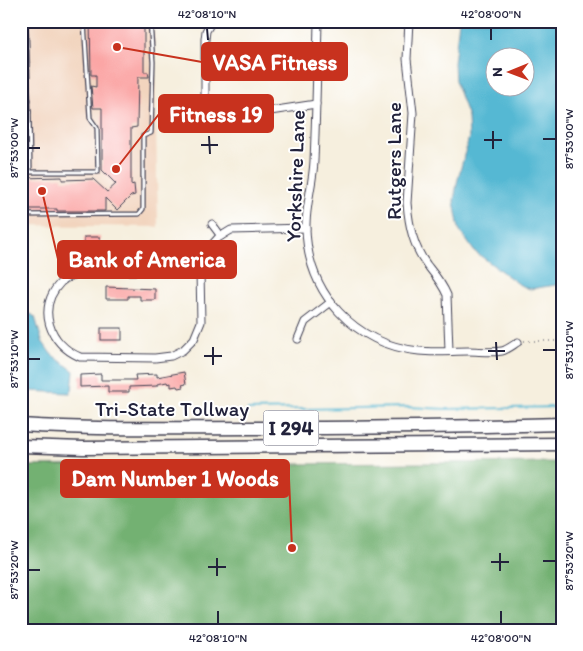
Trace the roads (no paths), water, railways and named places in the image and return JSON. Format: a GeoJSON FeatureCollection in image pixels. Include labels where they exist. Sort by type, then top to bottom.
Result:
{"type":"FeatureCollection","features":[{"type":"Feature","properties":{"kind":"highway","name":"Tri-State Tollway"},"geometry":{"type":"LineString","coordinates":[[21,425],[82,428],[236,428],[562,424]]}},
{"type":"Feature","properties":{"kind":"highway","name":"Tri-State Tollway"},"geometry":{"type":"LineString","coordinates":[[21,446],[83,448],[562,444]]}},
{"type":"Feature","properties":{"kind":"street","name":"Yorkshire Lane"},"geometry":{"type":"LineString","coordinates":[[318,21],[313,178],[306,228],[314,270],[331,302],[351,324],[379,341],[407,350],[423,352],[504,351],[518,342]]}},
{"type":"Feature","properties":{"kind":"street","name":"Rutgers Lane"},"geometry":{"type":"LineString","coordinates":[[409,21],[407,59],[413,114],[407,203],[416,246],[428,266],[444,286],[447,294],[449,351]]}},
{"type":"Feature","properties":{"kind":"street"},"geometry":{"type":"LineString","coordinates":[[210,22],[205,40],[205,102],[207,110],[211,115],[217,118],[224,118],[316,104]]}},
{"type":"Feature","properties":{"kind":"street"},"geometry":{"type":"LineString","coordinates":[[206,121],[211,115]]}},
{"type":"Feature","properties":{"kind":"street"},"geometry":{"type":"LineString","coordinates":[[212,224],[221,236]]}},
{"type":"Feature","properties":{"kind":"street"},"geometry":{"type":"LineString","coordinates":[[200,271],[86,271],[73,275],[62,282],[53,294],[49,308],[49,323],[54,336],[62,347],[80,357],[129,358],[171,356],[184,350],[194,339],[201,322],[200,271],[208,249],[221,236],[231,230],[306,228]]}},
{"type":"Feature","properties":{"kind":"street"},"geometry":{"type":"LineString","coordinates":[[298,339],[305,322],[331,302]]}},
{"type":"Feature","properties":{"kind":"lane"},"geometry":{"type":"LineString","coordinates":[[26,21],[30,172]]}},
{"type":"Feature","properties":{"kind":"lane"},"geometry":{"type":"LineString","coordinates":[[21,172],[98,172],[97,128],[90,118],[84,21]]}},
{"type":"Feature","properties":{"kind":"lane"},"geometry":{"type":"LineString","coordinates":[[21,215],[139,214],[143,210],[143,136],[151,133],[153,62],[150,21]]}},
{"type":"Feature","properties":{"kind":"lane"},"geometry":{"type":"LineString","coordinates":[[21,51],[26,51]]}},
{"type":"Feature","properties":{"kind":"lane"},"geometry":{"type":"LineString","coordinates":[[21,61],[26,60]]}},
{"type":"Feature","properties":{"kind":"lane"},"geometry":{"type":"LineString","coordinates":[[21,100],[29,100]]}},
{"type":"Feature","properties":{"kind":"lane"},"geometry":{"type":"LineString","coordinates":[[21,113],[29,112]]}},
{"type":"Feature","properties":{"kind":"water"},"geometry":{"type":"Polygon","coordinates":[[[459,21],[562,21],[562,284],[530,289],[520,285],[474,251],[459,229],[454,201],[469,137],[468,117],[455,81],[454,63],[459,21]]]}},
{"type":"Feature","properties":{"kind":"water"},"geometry":{"type":"Polygon","coordinates":[[[31,314],[35,317],[42,341],[51,354],[74,371],[72,391],[70,393],[29,391],[22,388],[21,317],[31,314]]]}},
{"type":"Feature","properties":{"kind":"waterway"},"geometry":{"type":"LineString","coordinates":[[248,410],[562,407]]}},
{"type":"Feature","properties":{"kind":"place","name":"VASA Fitness"},"geometry":{"type":"Point","coordinates":[117,47]}},
{"type":"Feature","properties":{"kind":"place","name":"Fitness 19"},"geometry":{"type":"Point","coordinates":[116,169]}},
{"type":"Feature","properties":{"kind":"place","name":"Bank of America"},"geometry":{"type":"Point","coordinates":[42,191]}},
{"type":"Feature","properties":{"kind":"place","name":"Dam Number 1 Woods"},"geometry":{"type":"Point","coordinates":[292,548]}}]}
